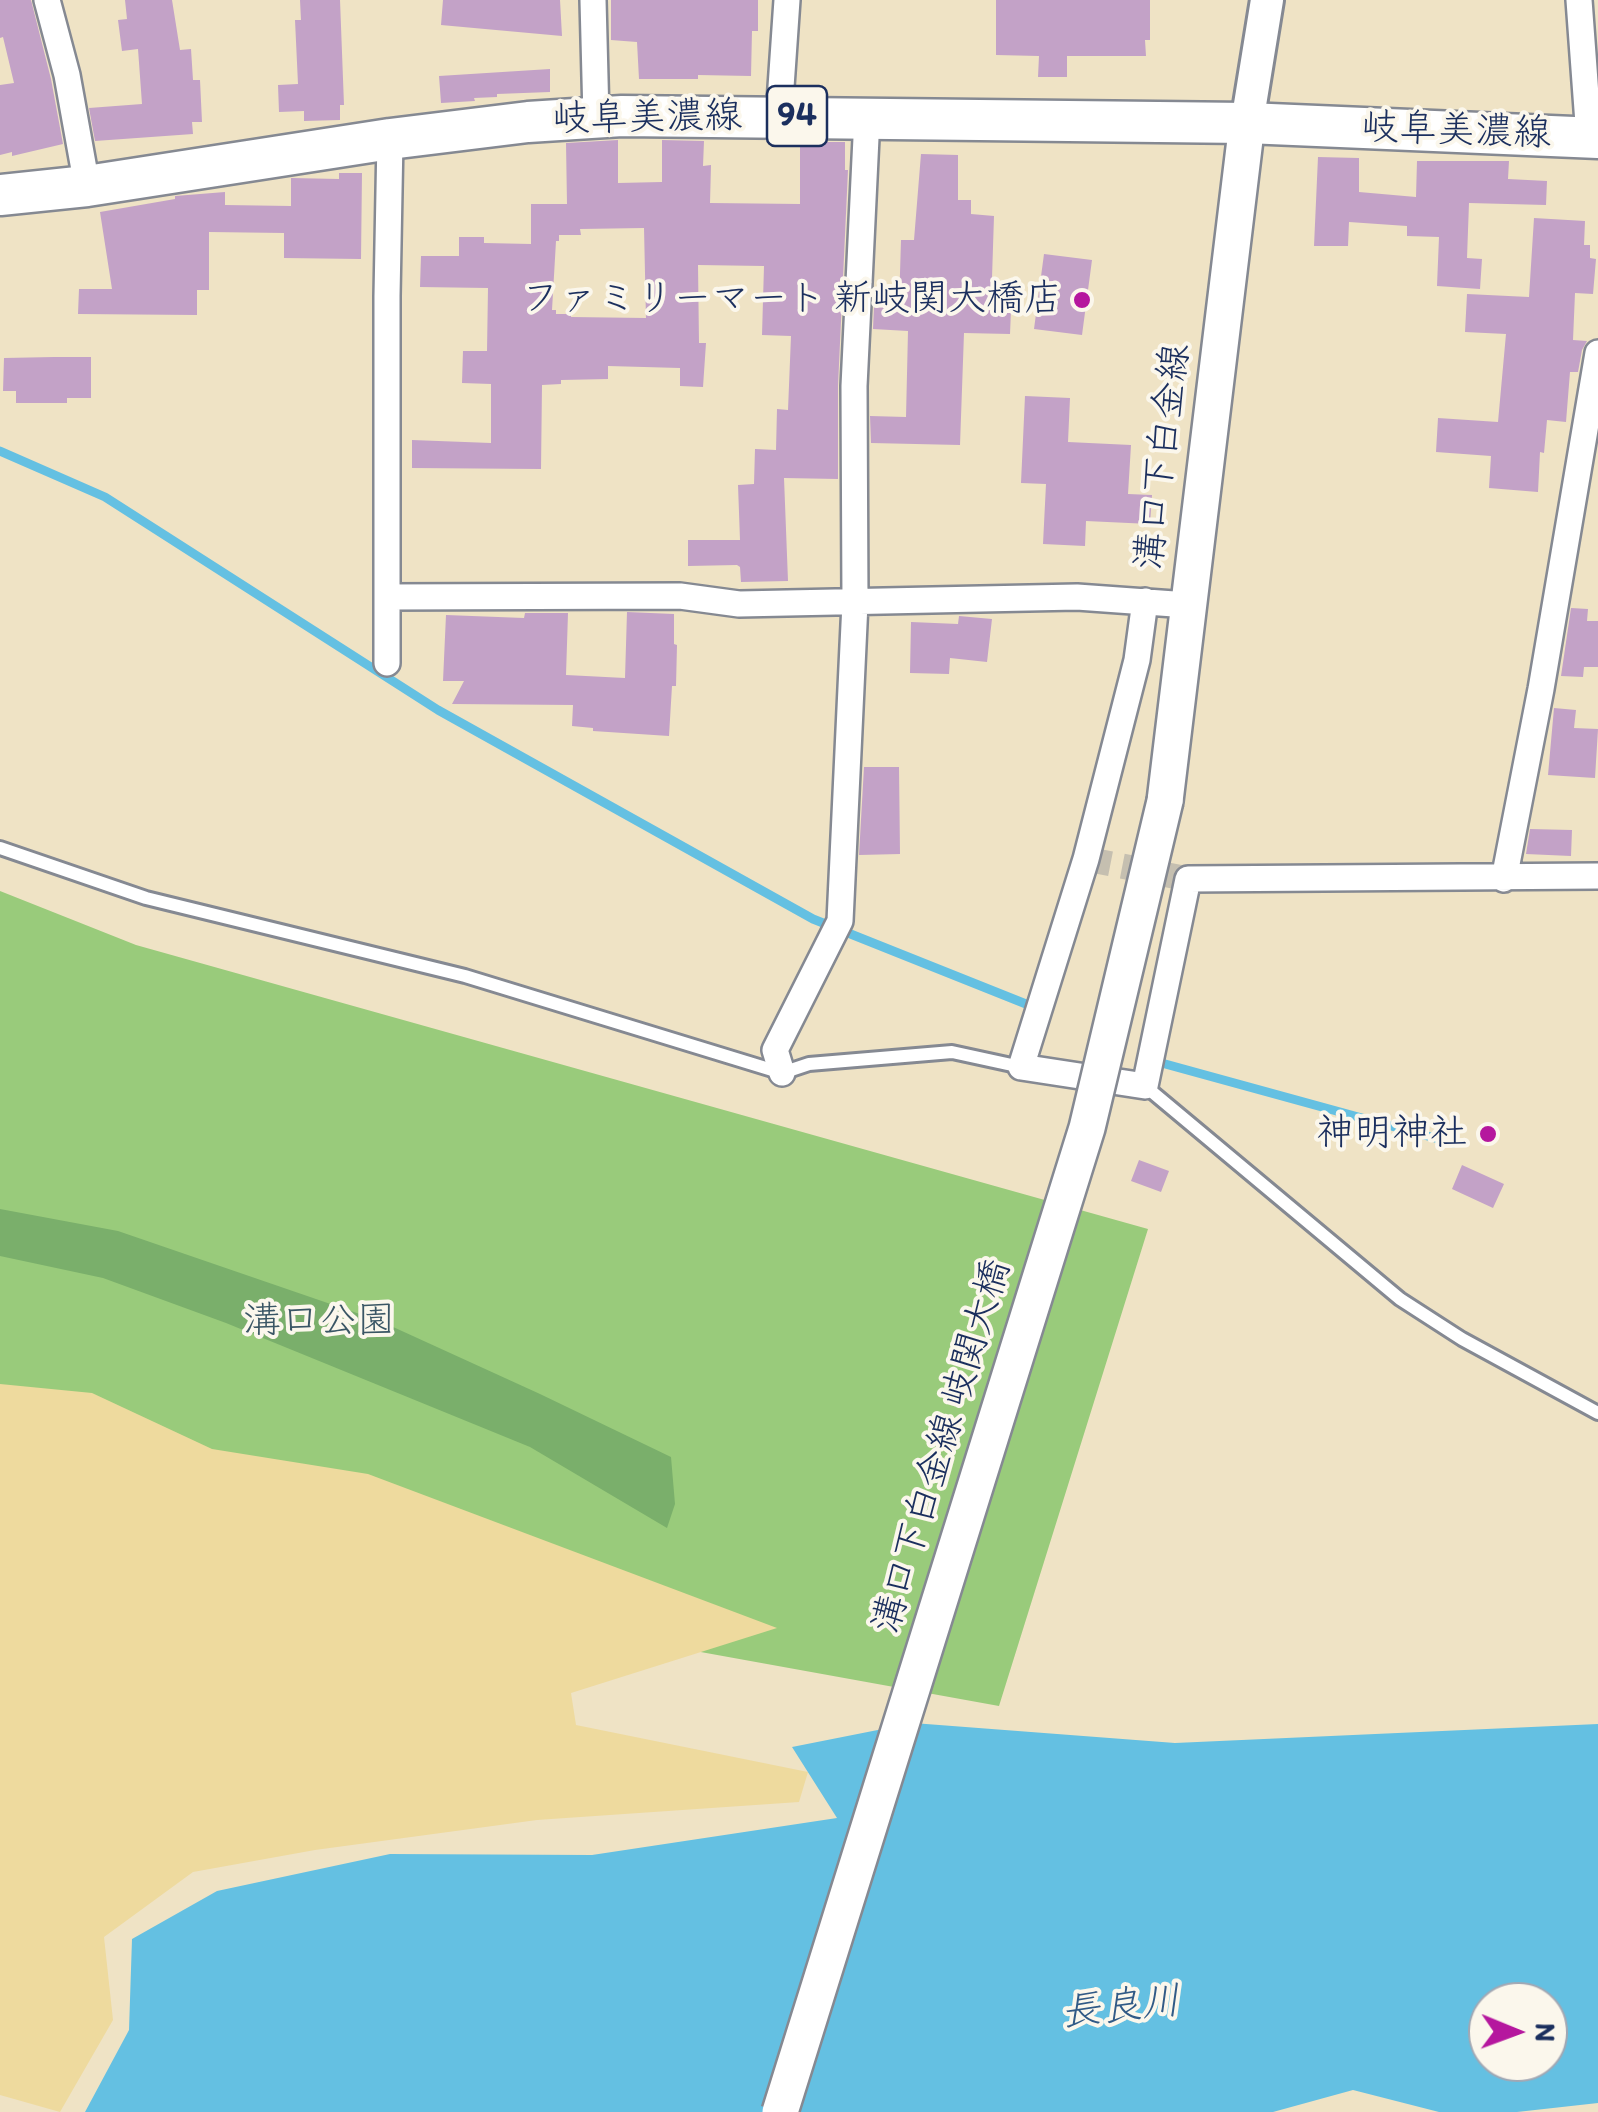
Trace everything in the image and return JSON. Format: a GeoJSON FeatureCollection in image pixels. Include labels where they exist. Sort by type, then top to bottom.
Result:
{"type":"FeatureCollection","features":[{"type":"Feature","properties":{"kind":"main road","name":"岐阜美濃線"},"geometry":{"type":"LineString","coordinates":[[0,195],[87,186],[390,139],[596,117],[1247,123],[1594,138]]}},
{"type":"Feature","properties":{"kind":"main road","name":"溝口下白金線"},"geometry":{"type":"LineString","coordinates":[[1164,801],[1247,123]]}},
{"type":"Feature","properties":{"kind":"main road","name":"溝口下白金線 岐関大橋"},"geometry":{"type":"LineString","coordinates":[[780,2112],[1086,1128],[1164,801]]}},
{"type":"Feature","properties":{"kind":"street"},"geometry":{"type":"LineString","coordinates":[[47,0],[67,76],[87,186]]}},
{"type":"Feature","properties":{"kind":"street"},"geometry":{"type":"LineString","coordinates":[[593,0],[596,117]]}},
{"type":"Feature","properties":{"kind":"street"},"geometry":{"type":"LineString","coordinates":[[779,116],[787,0]]}},
{"type":"Feature","properties":{"kind":"street"},"geometry":{"type":"LineString","coordinates":[[1247,123],[1267,0]]}},
{"type":"Feature","properties":{"kind":"street"},"geometry":{"type":"LineString","coordinates":[[1579,0],[1594,138]]}},
{"type":"Feature","properties":{"kind":"street"},"geometry":{"type":"LineString","coordinates":[[782,1073],[775,1050],[836,929],[855,603],[854,386],[867,117]]}},
{"type":"Feature","properties":{"kind":"street"},"geometry":{"type":"LineString","coordinates":[[387,662],[390,139]]}},
{"type":"Feature","properties":{"kind":"street"},"geometry":{"type":"LineString","coordinates":[[1504,878],[1542,688],[1598,353]]}},
{"type":"Feature","properties":{"kind":"street"},"geometry":{"type":"LineString","coordinates":[[388,597],[680,596],[739,604],[1077,597],[1188,606]]}},
{"type":"Feature","properties":{"kind":"street"},"geometry":{"type":"LineString","coordinates":[[1145,601],[1138,660],[1086,858],[1020,1067],[1145,1086],[1188,879],[1598,876]]}},
{"type":"Feature","properties":{"kind":"lane"},"geometry":{"type":"LineString","coordinates":[[0,848],[146,898],[465,976],[782,1073],[809,1064],[952,1052],[1020,1067]]}},
{"type":"Feature","properties":{"kind":"lane"},"geometry":{"type":"LineString","coordinates":[[1145,1086],[1400,1299],[1598,1413]]}},
{"type":"Feature","properties":{"kind":"green space","name":"溝口公園"},"geometry":{"type":"Polygon","coordinates":[[[0,891],[136,945],[1148,1229],[999,1706],[557,1626],[0,1589],[0,891]]]}},
{"type":"Feature","properties":{"kind":"green space"},"geometry":{"type":"Polygon","coordinates":[[[0,1209],[118,1231],[380,1321],[540,1394],[671,1457],[675,1504],[667,1528],[530,1447],[226,1323],[103,1278],[0,1256],[0,1209]]]}},
{"type":"Feature","properties":{"kind":"sand"},"geometry":{"type":"Polygon","coordinates":[[[0,1384],[92,1393],[212,1449],[368,1474],[777,1628],[571,1693],[576,1725],[808,1772],[799,1802],[537,1820],[315,1850],[193,1872],[104,1937],[113,2020],[60,2112],[0,2095],[0,1384]]]}},
{"type":"Feature","properties":{"kind":"water","name":"長良川"},"geometry":{"type":"Polygon","coordinates":[[[913,1723],[1175,1743],[1598,1724],[1598,2103],[1517,2112],[1439,2112],[1353,2090],[1273,2112],[85,2112],[129,2030],[132,1939],[217,1891],[390,1854],[592,1855],[837,1818],[792,1747],[913,1723]]]}},
{"type":"Feature","properties":{"kind":"building"},"geometry":{"type":"Polygon","coordinates":[[[0,0],[31,0],[63,144],[12,156],[12,152],[0,155],[0,85],[14,83],[3,37],[0,38],[0,0]]]}},
{"type":"Feature","properties":{"kind":"building"},"geometry":{"type":"Polygon","coordinates":[[[125,0],[172,0],[180,50],[191,49],[193,80],[200,80],[202,122],[192,122],[193,134],[95,141],[89,108],[142,104],[138,49],[122,51],[118,20],[127,19],[125,0]]]}},
{"type":"Feature","properties":{"kind":"building"},"geometry":{"type":"Polygon","coordinates":[[[300,0],[340,0],[344,105],[340,105],[340,120],[304,121],[304,111],[279,112],[278,85],[298,84],[295,20],[301,20],[300,0]]]}},
{"type":"Feature","properties":{"kind":"building"},"geometry":{"type":"Polygon","coordinates":[[[443,0],[560,0],[562,36],[441,25],[443,0]]]}},
{"type":"Feature","properties":{"kind":"building"},"geometry":{"type":"Polygon","coordinates":[[[611,0],[758,0],[758,31],[752,31],[751,76],[639,79],[637,42],[611,40],[611,0]]]}},
{"type":"Feature","properties":{"kind":"building"},"geometry":{"type":"Polygon","coordinates":[[[996,0],[1150,0],[1146,56],[1067,56],[1067,77],[1038,77],[1039,56],[996,55],[996,0]]]}},
{"type":"Feature","properties":{"kind":"building"},"geometry":{"type":"Polygon","coordinates":[[[550,69],[550,92],[497,94],[474,98],[475,101],[441,103],[439,76],[550,69]]]}},
{"type":"Feature","properties":{"kind":"building"},"geometry":{"type":"Polygon","coordinates":[[[618,140],[618,183],[662,182],[662,140],[704,141],[703,166],[711,165],[710,203],[800,204],[800,142],[845,142],[848,170],[838,386],[838,479],[784,478],[788,581],[741,582],[737,565],[688,566],[688,540],[740,540],[738,485],[754,484],[755,449],[776,450],[777,409],[788,410],[791,336],[762,335],[764,266],[698,265],[699,343],[706,343],[703,387],[680,386],[680,368],[608,366],[608,379],[561,380],[561,384],[542,385],[541,469],[412,468],[412,440],[491,443],[491,384],[462,383],[463,351],[487,351],[488,288],[420,287],[421,256],[459,256],[459,237],[484,237],[484,243],[531,244],[531,204],[567,204],[566,143],[618,140]],[[644,228],[580,229],[581,235],[559,235],[552,310],[556,314],[646,318],[644,228]]]}},
{"type":"Feature","properties":{"kind":"building"},"geometry":{"type":"Polygon","coordinates":[[[921,154],[958,155],[958,200],[971,200],[971,214],[994,216],[991,309],[1011,310],[1010,334],[964,333],[960,445],[871,443],[870,416],[906,417],[908,331],[873,329],[874,306],[899,306],[901,240],[914,240],[921,154]]]}},
{"type":"Feature","properties":{"kind":"building"},"geometry":{"type":"Polygon","coordinates":[[[1318,157],[1359,158],[1359,192],[1416,197],[1417,161],[1509,161],[1508,179],[1547,181],[1546,205],[1469,203],[1467,258],[1482,259],[1480,289],[1437,286],[1439,237],[1407,236],[1407,226],[1349,222],[1348,246],[1314,246],[1318,157]]]}},
{"type":"Feature","properties":{"kind":"building"},"geometry":{"type":"Polygon","coordinates":[[[339,173],[362,173],[361,259],[284,258],[284,233],[209,232],[209,290],[197,290],[197,315],[78,314],[79,289],[112,289],[100,212],[175,196],[225,192],[225,205],[291,206],[291,178],[339,179],[339,173]]]}},
{"type":"Feature","properties":{"kind":"building"},"geometry":{"type":"Polygon","coordinates":[[[1534,218],[1585,221],[1584,245],[1590,245],[1590,258],[1596,259],[1593,294],[1575,293],[1573,340],[1587,341],[1578,372],[1570,372],[1566,422],[1547,420],[1538,492],[1489,488],[1491,456],[1436,452],[1438,418],[1498,422],[1506,334],[1465,332],[1467,294],[1529,297],[1534,218]]]}},
{"type":"Feature","properties":{"kind":"building"},"geometry":{"type":"Polygon","coordinates":[[[1044,254],[1092,260],[1082,335],[1034,329],[1044,254]]]}},
{"type":"Feature","properties":{"kind":"building"},"geometry":{"type":"Polygon","coordinates":[[[91,357],[91,398],[67,398],[67,403],[16,403],[16,391],[3,391],[4,358],[91,357]]]}},
{"type":"Feature","properties":{"kind":"building"},"geometry":{"type":"Polygon","coordinates":[[[1025,396],[1070,398],[1068,442],[1131,445],[1128,494],[1152,495],[1150,524],[1086,521],[1085,546],[1043,544],[1046,484],[1021,483],[1025,396]]]}},
{"type":"Feature","properties":{"kind":"building"},"geometry":{"type":"Polygon","coordinates":[[[1571,608],[1588,609],[1587,621],[1598,621],[1598,667],[1584,667],[1583,677],[1561,676],[1571,608]]]}},
{"type":"Feature","properties":{"kind":"building"},"geometry":{"type":"Polygon","coordinates":[[[627,612],[674,614],[676,686],[672,686],[669,736],[572,726],[573,705],[452,704],[464,681],[443,681],[446,615],[524,618],[525,613],[568,613],[566,675],[625,678],[627,612]]]}},
{"type":"Feature","properties":{"kind":"building"},"geometry":{"type":"Polygon","coordinates":[[[959,616],[992,619],[987,662],[950,658],[949,674],[910,673],[911,622],[958,624],[959,616]]]}},
{"type":"Feature","properties":{"kind":"building"},"geometry":{"type":"Polygon","coordinates":[[[1554,708],[1576,710],[1574,728],[1598,729],[1595,778],[1548,775],[1554,708]]]}},
{"type":"Feature","properties":{"kind":"building"},"geometry":{"type":"Polygon","coordinates":[[[864,767],[899,767],[900,854],[859,855],[864,767]]]}},
{"type":"Feature","properties":{"kind":"building"},"geometry":{"type":"Polygon","coordinates":[[[1530,829],[1572,830],[1571,856],[1526,854],[1530,829]]]}},
{"type":"Feature","properties":{"kind":"building"},"geometry":{"type":"Polygon","coordinates":[[[1139,1160],[1169,1171],[1161,1192],[1131,1181],[1139,1160]]]}},
{"type":"Feature","properties":{"kind":"building"},"geometry":{"type":"Polygon","coordinates":[[[1462,1165],[1504,1184],[1493,1208],[1452,1189],[1462,1165]]]}},
{"type":"Feature","properties":{"kind":"waterway"},"geometry":{"type":"LineString","coordinates":[[0,451],[105,497],[438,710],[813,919],[1026,1004]]}},
{"type":"Feature","properties":{"kind":"waterway"},"geometry":{"type":"LineString","coordinates":[[1158,1062],[1453,1143]]}},
{"type":"Feature","properties":{"kind":"tunnel"},"geometry":{"type":"LineString","coordinates":[[1086,859],[1188,879]]}},
{"type":"Feature","properties":{"kind":"place","name":"ファミリーマート 新岐関大橋店"},"geometry":{"type":"Point","coordinates":[1082,300]}},
{"type":"Feature","properties":{"kind":"place","name":"神明神社"},"geometry":{"type":"Point","coordinates":[1488,1134]}}]}
